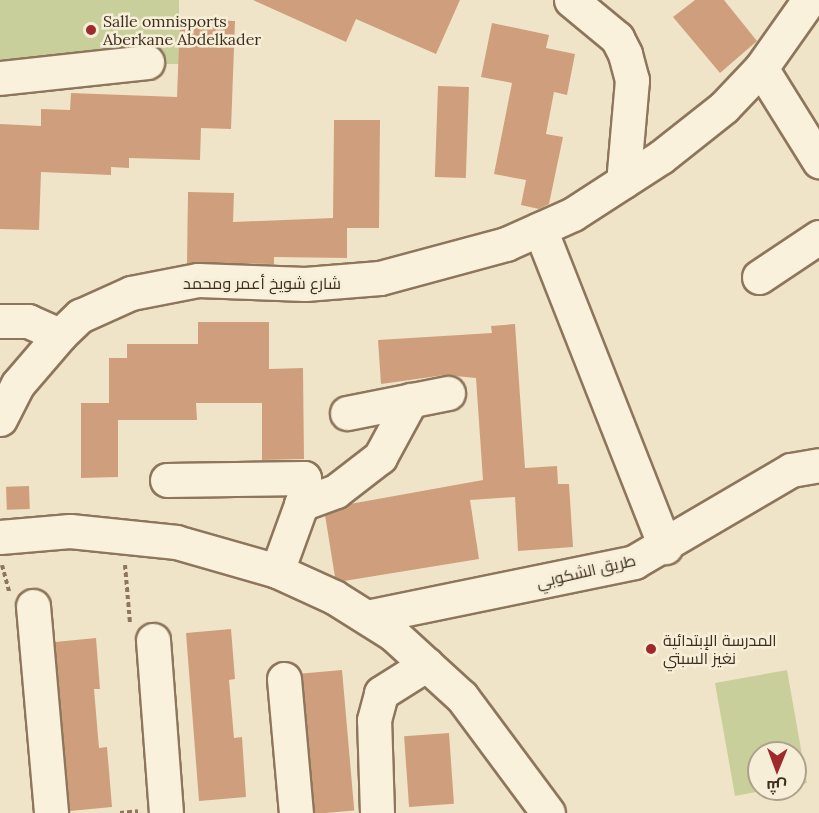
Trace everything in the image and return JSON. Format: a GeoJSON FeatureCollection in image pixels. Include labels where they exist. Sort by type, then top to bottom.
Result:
{"type":"FeatureCollection","features":[{"type":"Feature","properties":{"kind":"street"},"geometry":{"type":"LineString","coordinates":[[571,0],[616,38],[625,54],[632,80],[623,182]]}},
{"type":"Feature","properties":{"kind":"street","name":"شارع شويخ أعمر ومحمد"},"geometry":{"type":"LineString","coordinates":[[0,419],[18,384],[60,335],[80,316],[102,304],[158,285],[198,280],[305,284],[356,282],[442,263],[506,244],[573,214],[623,182],[724,107],[761,68],[809,0]]}},
{"type":"Feature","properties":{"kind":"street"},"geometry":{"type":"LineString","coordinates":[[0,78],[147,62]]}},
{"type":"Feature","properties":{"kind":"street"},"geometry":{"type":"LineString","coordinates":[[761,68],[819,161]]}},
{"type":"Feature","properties":{"kind":"street"},"geometry":{"type":"LineString","coordinates":[[540,229],[665,547]]}},
{"type":"Feature","properties":{"kind":"street"},"geometry":{"type":"LineString","coordinates":[[759,277],[819,237]]}},
{"type":"Feature","properties":{"kind":"street"},"geometry":{"type":"LineString","coordinates":[[0,321],[28,321],[60,335]]}},
{"type":"Feature","properties":{"kind":"street"},"geometry":{"type":"LineString","coordinates":[[346,413],[448,393]]}},
{"type":"Feature","properties":{"kind":"street"},"geometry":{"type":"LineString","coordinates":[[301,504],[336,491],[380,457],[411,400]]}},
{"type":"Feature","properties":{"kind":"street","name":"طريق الشكوبي"},"geometry":{"type":"LineString","coordinates":[[367,617],[624,565],[665,547],[791,470],[819,465]]}},
{"type":"Feature","properties":{"kind":"street"},"geometry":{"type":"LineString","coordinates":[[167,480],[304,478],[301,504],[277,571]]}},
{"type":"Feature","properties":{"kind":"street"},"geometry":{"type":"LineString","coordinates":[[0,537],[70,531],[122,534],[176,542],[277,571],[367,617],[427,664],[485,724],[548,813]]}},
{"type":"Feature","properties":{"kind":"street"},"geometry":{"type":"LineString","coordinates":[[33,606],[51,813]]}},
{"type":"Feature","properties":{"kind":"street"},"geometry":{"type":"LineString","coordinates":[[153,640],[166,813]]}},
{"type":"Feature","properties":{"kind":"street"},"geometry":{"type":"LineString","coordinates":[[377,813],[374,720],[381,693],[427,664]]}},
{"type":"Feature","properties":{"kind":"street"},"geometry":{"type":"LineString","coordinates":[[284,679],[296,813]]}},
{"type":"Feature","properties":{"kind":"path"},"geometry":{"type":"LineString","coordinates":[[122,534],[131,630],[139,638],[153,640]]}},
{"type":"Feature","properties":{"kind":"green space","name":"Salle omnisports Aberkane Abdelkader"},"geometry":{"type":"Polygon","coordinates":[[[0,0],[179,0],[179,64],[0,64],[0,0]]]}},
{"type":"Feature","properties":{"kind":"green space"},"geometry":{"type":"Polygon","coordinates":[[[787,670],[800,741],[747,741],[747,794],[735,796],[715,683],[787,670]]]}},
{"type":"Feature","properties":{"kind":"building"},"geometry":{"type":"Polygon","coordinates":[[[253,0],[460,0],[436,54],[356,19],[346,42],[253,0]]]}},
{"type":"Feature","properties":{"kind":"building"},"geometry":{"type":"Polygon","coordinates":[[[695,0],[724,0],[757,41],[720,73],[673,17],[695,0]]]}},
{"type":"Feature","properties":{"kind":"building"},"geometry":{"type":"Polygon","coordinates":[[[180,19],[235,21],[231,129],[201,128],[200,160],[129,158],[129,168],[111,167],[111,175],[41,172],[39,230],[0,229],[0,124],[41,126],[41,109],[70,110],[71,93],[177,97],[180,19]]]}},
{"type":"Feature","properties":{"kind":"building"},"geometry":{"type":"Polygon","coordinates":[[[492,23],[549,35],[546,48],[575,54],[567,95],[554,92],[546,134],[563,137],[549,204],[539,209],[521,205],[526,180],[494,174],[512,83],[481,77],[492,23]]]}},
{"type":"Feature","properties":{"kind":"building"},"geometry":{"type":"Polygon","coordinates":[[[438,86],[469,87],[466,178],[435,177],[438,86]]]}},
{"type":"Feature","properties":{"kind":"building"},"geometry":{"type":"Polygon","coordinates":[[[334,120],[380,120],[379,228],[347,228],[347,258],[274,257],[274,264],[187,263],[188,192],[234,193],[233,222],[333,218],[334,120]]]}},
{"type":"Feature","properties":{"kind":"building"},"geometry":{"type":"Polygon","coordinates":[[[198,322],[269,322],[269,369],[303,368],[304,459],[262,460],[262,403],[196,403],[197,420],[118,420],[118,477],[81,478],[81,403],[109,403],[109,358],[127,358],[127,344],[198,344],[198,322]]]}},
{"type":"Feature","properties":{"kind":"building"},"geometry":{"type":"Polygon","coordinates":[[[515,324],[525,468],[557,466],[558,484],[569,484],[573,547],[518,551],[515,497],[470,500],[479,559],[344,581],[335,577],[325,515],[350,504],[483,480],[476,378],[445,375],[381,384],[378,340],[492,333],[491,326],[515,324]]]}},
{"type":"Feature","properties":{"kind":"building"},"geometry":{"type":"Polygon","coordinates":[[[29,486],[30,509],[7,510],[6,487],[29,486]]]}},
{"type":"Feature","properties":{"kind":"building"},"geometry":{"type":"Polygon","coordinates":[[[231,629],[235,679],[229,680],[234,738],[242,737],[246,797],[199,801],[186,633],[231,629]]]}},
{"type":"Feature","properties":{"kind":"building"},"geometry":{"type":"Polygon","coordinates":[[[96,638],[100,689],[94,689],[99,748],[107,747],[112,807],[70,811],[55,642],[96,638]]]}},
{"type":"Feature","properties":{"kind":"building"},"geometry":{"type":"Polygon","coordinates":[[[342,670],[354,810],[314,813],[302,673],[342,670]]]}},
{"type":"Feature","properties":{"kind":"building"},"geometry":{"type":"Polygon","coordinates":[[[449,733],[454,804],[409,807],[404,736],[449,733]]]}},
{"type":"Feature","properties":{"kind":"place","name":"Salle omnisports Aberkane Abdelkader"},"geometry":{"type":"Point","coordinates":[91,30]}},
{"type":"Feature","properties":{"kind":"place","name":"المدرسة الإبتدائية نغيز السبتي"},"geometry":{"type":"Point","coordinates":[651,649]}}]}
